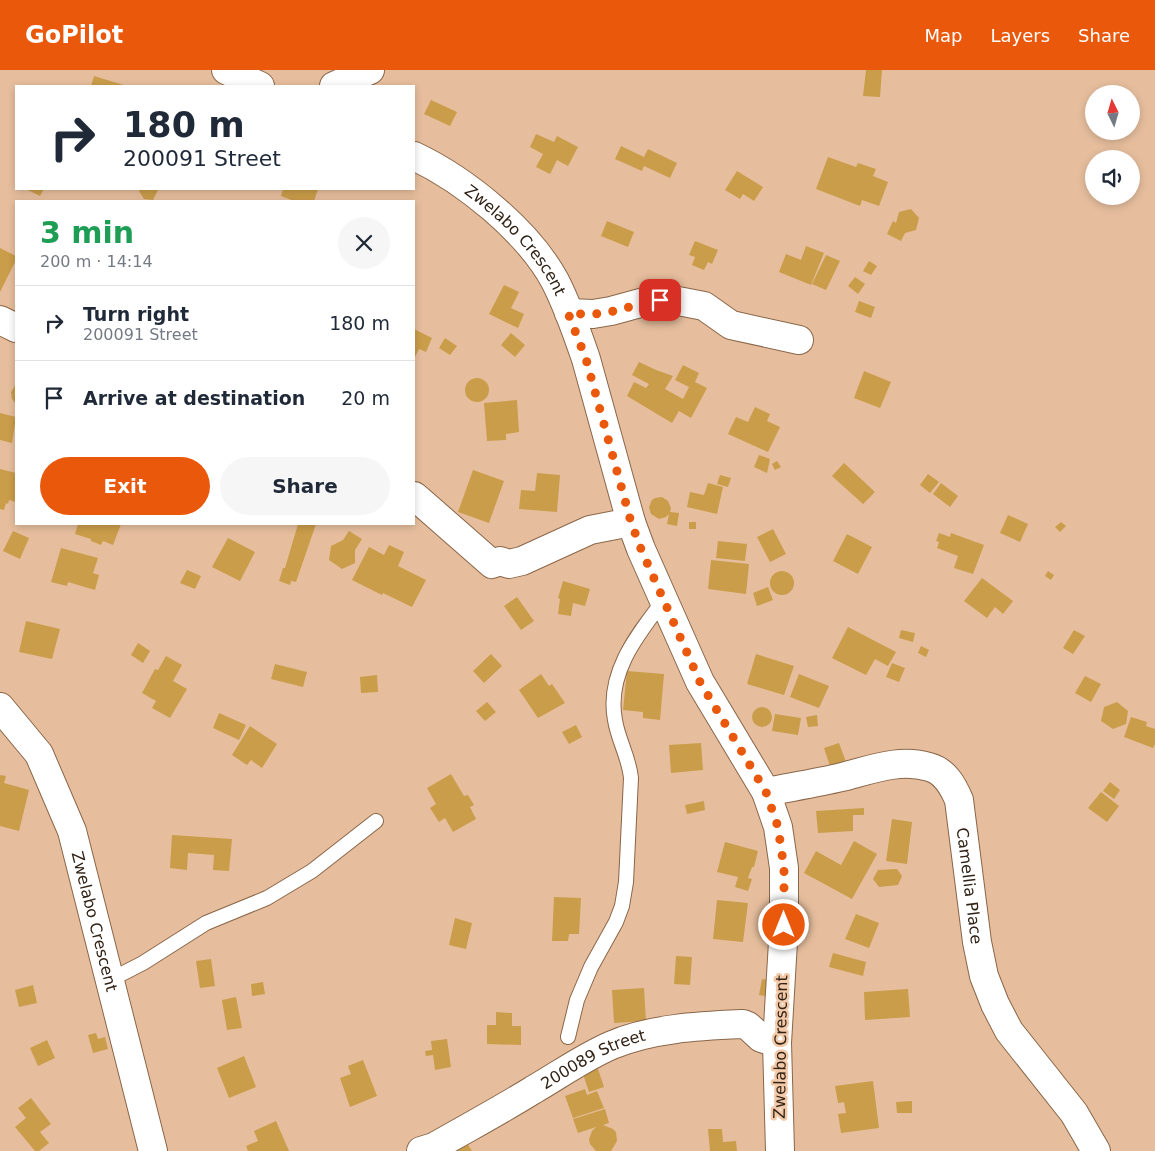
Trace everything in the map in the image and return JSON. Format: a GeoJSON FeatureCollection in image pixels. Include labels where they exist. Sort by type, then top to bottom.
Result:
{"type":"FeatureCollection","features":[{"type":"Feature","properties":{"kind":"street"},"geometry":{"type":"LineString","coordinates":[[226,70],[258,85]]}},
{"type":"Feature","properties":{"kind":"street"},"geometry":{"type":"LineString","coordinates":[[336,85],[370,70]]}},
{"type":"Feature","properties":{"kind":"street","name":"Zwelabo Crescent"},"geometry":{"type":"LineString","coordinates":[[415,156],[432,165],[461,185],[510,223],[532,248],[554,280],[586,359],[631,522],[700,682],[766,792],[778,827],[784,868],[784,925],[777,1044],[780,1151]]}},
{"type":"Feature","properties":{"kind":"street"},"geometry":{"type":"LineString","coordinates":[[568,313],[593,314],[644,302],[660,300],[678,301],[704,306],[731,325],[739,328],[799,340]]}},
{"type":"Feature","properties":{"kind":"street"},"geometry":{"type":"LineString","coordinates":[[0,320],[15,328]]}},
{"type":"Feature","properties":{"kind":"street"},"geometry":{"type":"LineString","coordinates":[[415,497],[492,564],[500,561],[509,564],[522,561],[590,530],[631,522]]}},
{"type":"Feature","properties":{"kind":"street","name":"Zwelabo Crescent"},"geometry":{"type":"LineString","coordinates":[[0,707],[39,754],[72,831],[153,1151]]}},
{"type":"Feature","properties":{"kind":"street","name":"Camellia Place"},"geometry":{"type":"LineString","coordinates":[[766,792],[899,764],[916,764],[931,767],[953,785],[959,800],[976,933],[984,976],[995,1004],[1009,1031],[1074,1114],[1096,1151]]}},
{"type":"Feature","properties":{"kind":"street","name":"200089 Street"},"geometry":{"type":"LineString","coordinates":[[421,1151],[434,1147],[591,1056],[613,1045],[636,1038],[676,1029],[743,1024],[761,1038],[777,1044]]}},
{"type":"Feature","properties":{"kind":"lane"},"geometry":{"type":"LineString","coordinates":[[568,1037],[577,1000],[591,967],[616,922],[622,906],[626,882],[631,778],[630,765],[615,721],[613,704],[618,672],[638,635],[664,600]]}},
{"type":"Feature","properties":{"kind":"lane"},"geometry":{"type":"LineString","coordinates":[[110,980],[143,963],[206,923],[267,898],[312,871],[376,821]]}},
{"type":"Feature","properties":{"kind":"building"},"geometry":{"type":"Polygon","coordinates":[[[866,70],[882,70],[880,97],[863,96],[866,70]]]}},
{"type":"Feature","properties":{"kind":"building"},"geometry":{"type":"Polygon","coordinates":[[[94,76],[124,85],[91,85],[94,76]]]}},
{"type":"Feature","properties":{"kind":"building"},"geometry":{"type":"Polygon","coordinates":[[[431,100],[457,112],[450,126],[424,114],[431,100]]]}},
{"type":"Feature","properties":{"kind":"building"},"geometry":{"type":"Polygon","coordinates":[[[536,134],[554,142],[557,136],[578,147],[568,166],[557,160],[550,174],[536,167],[543,154],[530,147],[536,134]]]}},
{"type":"Feature","properties":{"kind":"building"},"geometry":{"type":"Polygon","coordinates":[[[621,146],[644,157],[648,149],[677,163],[670,178],[644,166],[642,171],[615,159],[621,146]]]}},
{"type":"Feature","properties":{"kind":"building"},"geometry":{"type":"Polygon","coordinates":[[[828,157],[856,167],[858,163],[876,169],[873,176],[888,182],[879,206],[862,200],[860,206],[816,189],[828,157]]]}},
{"type":"Feature","properties":{"kind":"building"},"geometry":{"type":"Polygon","coordinates":[[[737,171],[763,187],[754,201],[743,194],[740,199],[725,190],[737,171]]]}},
{"type":"Feature","properties":{"kind":"building"},"geometry":{"type":"Polygon","coordinates":[[[28,190],[43,190],[40,196],[28,190]]]}},
{"type":"Feature","properties":{"kind":"building"},"geometry":{"type":"Polygon","coordinates":[[[158,190],[153,200],[144,199],[139,191],[158,190]]]}},
{"type":"Feature","properties":{"kind":"building"},"geometry":{"type":"Polygon","coordinates":[[[283,190],[318,190],[314,200],[291,200],[281,196],[283,190]]]}},
{"type":"Feature","properties":{"kind":"building"},"geometry":{"type":"Polygon","coordinates":[[[911,209],[919,218],[916,230],[905,233],[901,241],[887,234],[893,221],[896,223],[899,212],[911,209]]]}},
{"type":"Feature","properties":{"kind":"building"},"geometry":{"type":"Polygon","coordinates":[[[607,221],[634,232],[628,247],[601,236],[607,221]]]}},
{"type":"Feature","properties":{"kind":"building"},"geometry":{"type":"Polygon","coordinates":[[[695,241],[718,250],[712,264],[708,262],[704,270],[692,265],[695,257],[689,255],[695,241]]]}},
{"type":"Feature","properties":{"kind":"building"},"geometry":{"type":"Polygon","coordinates":[[[806,246],[824,253],[811,285],[779,272],[786,254],[801,260],[806,246]]]}},
{"type":"Feature","properties":{"kind":"building"},"geometry":{"type":"Polygon","coordinates":[[[0,248],[15,256],[15,262],[0,292],[0,248]]]}},
{"type":"Feature","properties":{"kind":"building"},"geometry":{"type":"Polygon","coordinates":[[[826,255],[840,261],[826,290],[812,284],[826,255]]]}},
{"type":"Feature","properties":{"kind":"building"},"geometry":{"type":"Polygon","coordinates":[[[869,261],[877,266],[871,275],[863,271],[869,261]]]}},
{"type":"Feature","properties":{"kind":"building"},"geometry":{"type":"Polygon","coordinates":[[[855,277],[865,284],[858,294],[848,286],[855,277]]]}},
{"type":"Feature","properties":{"kind":"building"},"geometry":{"type":"Polygon","coordinates":[[[504,285],[519,292],[511,308],[524,314],[518,328],[489,314],[504,285]]]}},
{"type":"Feature","properties":{"kind":"building"},"geometry":{"type":"Polygon","coordinates":[[[859,301],[875,307],[871,318],[855,312],[859,301]]]}},
{"type":"Feature","properties":{"kind":"building"},"geometry":{"type":"Polygon","coordinates":[[[415,330],[432,338],[426,352],[419,349],[415,357],[415,330]]]}},
{"type":"Feature","properties":{"kind":"building"},"geometry":{"type":"Polygon","coordinates":[[[511,333],[525,345],[515,357],[501,345],[511,333]]]}},
{"type":"Feature","properties":{"kind":"building"},"geometry":{"type":"Polygon","coordinates":[[[445,338],[457,346],[450,355],[439,348],[445,338]]]}},
{"type":"Feature","properties":{"kind":"building"},"geometry":{"type":"Polygon","coordinates":[[[639,362],[673,376],[665,389],[683,399],[689,387],[675,380],[683,365],[699,373],[695,382],[707,388],[691,418],[679,411],[672,423],[627,396],[634,382],[646,388],[649,384],[632,375],[639,362]]]}},
{"type":"Feature","properties":{"kind":"building"},"geometry":{"type":"Polygon","coordinates":[[[864,371],[891,382],[880,408],[854,398],[864,371]]]}},
{"type":"Feature","properties":{"kind":"building"},"geometry":{"type":"Polygon","coordinates":[[[477,378],[485,382],[489,390],[485,398],[477,402],[469,398],[465,390],[469,382],[477,378]]]}},
{"type":"Feature","properties":{"kind":"building"},"geometry":{"type":"Polygon","coordinates":[[[15,386],[15,403],[12,399],[11,392],[15,386]]]}},
{"type":"Feature","properties":{"kind":"building"},"geometry":{"type":"Polygon","coordinates":[[[517,400],[519,432],[506,434],[506,440],[487,441],[484,403],[517,400]]]}},
{"type":"Feature","properties":{"kind":"building"},"geometry":{"type":"Polygon","coordinates":[[[755,407],[770,414],[767,421],[780,427],[768,452],[728,434],[736,417],[748,422],[755,407]]]}},
{"type":"Feature","properties":{"kind":"building"},"geometry":{"type":"Polygon","coordinates":[[[0,413],[15,417],[12,443],[0,440],[0,413]]]}},
{"type":"Feature","properties":{"kind":"building"},"geometry":{"type":"Polygon","coordinates":[[[759,455],[770,459],[767,473],[754,467],[759,455]]]}},
{"type":"Feature","properties":{"kind":"building"},"geometry":{"type":"Polygon","coordinates":[[[777,461],[781,467],[775,470],[772,464],[777,461]]]}},
{"type":"Feature","properties":{"kind":"building"},"geometry":{"type":"Polygon","coordinates":[[[844,463],[875,492],[863,504],[832,476],[844,463]]]}},
{"type":"Feature","properties":{"kind":"building"},"geometry":{"type":"Polygon","coordinates":[[[0,469],[15,473],[15,502],[9,500],[4,510],[0,509],[0,469]]]}},
{"type":"Feature","properties":{"kind":"building"},"geometry":{"type":"Polygon","coordinates":[[[473,470],[504,481],[489,523],[458,512],[473,470]]]}},
{"type":"Feature","properties":{"kind":"building"},"geometry":{"type":"Polygon","coordinates":[[[537,473],[560,475],[557,512],[519,509],[521,490],[535,491],[537,473]]]}},
{"type":"Feature","properties":{"kind":"building"},"geometry":{"type":"Polygon","coordinates":[[[928,474],[939,482],[930,493],[920,485],[928,474]]]}},
{"type":"Feature","properties":{"kind":"building"},"geometry":{"type":"Polygon","coordinates":[[[720,475],[731,478],[728,487],[717,484],[720,475]]]}},
{"type":"Feature","properties":{"kind":"building"},"geometry":{"type":"Polygon","coordinates":[[[708,483],[723,487],[717,514],[687,507],[690,492],[704,495],[708,483]]]}},
{"type":"Feature","properties":{"kind":"building"},"geometry":{"type":"Polygon","coordinates":[[[941,483],[958,496],[950,507],[933,494],[941,483]]]}},
{"type":"Feature","properties":{"kind":"building"},"geometry":{"type":"Polygon","coordinates":[[[662,497],[668,501],[671,508],[670,512],[679,513],[677,526],[667,524],[669,514],[659,519],[651,514],[649,507],[652,500],[662,497]]]}},
{"type":"Feature","properties":{"kind":"building"},"geometry":{"type":"Polygon","coordinates":[[[1008,515],[1028,524],[1020,542],[1000,533],[1008,515]]]}},
{"type":"Feature","properties":{"kind":"building"},"geometry":{"type":"Polygon","coordinates":[[[689,522],[696,522],[696,529],[689,529],[689,522]]]}},
{"type":"Feature","properties":{"kind":"building"},"geometry":{"type":"Polygon","coordinates":[[[1061,522],[1066,526],[1060,532],[1055,527],[1061,522]]]}},
{"type":"Feature","properties":{"kind":"building"},"geometry":{"type":"Polygon","coordinates":[[[78,525],[121,525],[113,545],[103,541],[101,545],[91,541],[91,539],[75,534],[78,525]]]}},
{"type":"Feature","properties":{"kind":"building"},"geometry":{"type":"Polygon","coordinates":[[[298,525],[316,525],[296,582],[291,581],[290,585],[279,581],[283,568],[285,568],[298,525]]]}},
{"type":"Feature","properties":{"kind":"building"},"geometry":{"type":"Polygon","coordinates":[[[773,529],[786,554],[770,562],[757,537],[773,529]]]}},
{"type":"Feature","properties":{"kind":"building"},"geometry":{"type":"Polygon","coordinates":[[[13,531],[29,538],[20,559],[3,551],[13,531]]]}},
{"type":"Feature","properties":{"kind":"building"},"geometry":{"type":"Polygon","coordinates":[[[349,531],[362,539],[355,550],[355,563],[342,569],[329,560],[331,546],[343,540],[349,531]]]}},
{"type":"Feature","properties":{"kind":"building"},"geometry":{"type":"Polygon","coordinates":[[[939,533],[950,537],[951,533],[984,545],[973,574],[954,568],[958,556],[937,548],[939,542],[936,541],[939,533]]]}},
{"type":"Feature","properties":{"kind":"building"},"geometry":{"type":"Polygon","coordinates":[[[847,534],[872,547],[858,574],[833,561],[847,534]]]}},
{"type":"Feature","properties":{"kind":"building"},"geometry":{"type":"Polygon","coordinates":[[[228,538],[255,552],[240,581],[212,567],[228,538]]]}},
{"type":"Feature","properties":{"kind":"building"},"geometry":{"type":"Polygon","coordinates":[[[718,541],[747,544],[745,561],[716,558],[718,541]]]}},
{"type":"Feature","properties":{"kind":"building"},"geometry":{"type":"Polygon","coordinates":[[[389,545],[404,552],[398,566],[426,580],[412,607],[352,580],[369,547],[384,555],[389,545]]]}},
{"type":"Feature","properties":{"kind":"building"},"geometry":{"type":"Polygon","coordinates":[[[61,548],[98,558],[93,573],[99,575],[95,590],[68,582],[67,586],[51,582],[61,548]]]}},
{"type":"Feature","properties":{"kind":"building"},"geometry":{"type":"Polygon","coordinates":[[[711,560],[749,564],[746,594],[708,589],[711,560]]]}},
{"type":"Feature","properties":{"kind":"building"},"geometry":{"type":"Polygon","coordinates":[[[187,570],[201,576],[195,589],[180,583],[187,570]]]}},
{"type":"Feature","properties":{"kind":"building"},"geometry":{"type":"Polygon","coordinates":[[[782,571],[790,575],[794,583],[790,591],[782,595],[774,591],[770,583],[774,575],[782,571]]]}},
{"type":"Feature","properties":{"kind":"building"},"geometry":{"type":"Polygon","coordinates":[[[1048,571],[1054,575],[1051,580],[1045,576],[1048,571]]]}},
{"type":"Feature","properties":{"kind":"building"},"geometry":{"type":"Polygon","coordinates":[[[982,578],[1013,601],[1003,614],[995,607],[987,618],[964,601],[982,578]]]}},
{"type":"Feature","properties":{"kind":"building"},"geometry":{"type":"Polygon","coordinates":[[[563,581],[590,589],[585,606],[573,603],[571,616],[558,614],[560,599],[558,598],[563,581]]]}},
{"type":"Feature","properties":{"kind":"building"},"geometry":{"type":"Polygon","coordinates":[[[768,587],[773,600],[757,606],[753,593],[768,587]]]}},
{"type":"Feature","properties":{"kind":"building"},"geometry":{"type":"Polygon","coordinates":[[[517,597],[534,621],[521,630],[504,606],[517,597]]]}},
{"type":"Feature","properties":{"kind":"building"},"geometry":{"type":"Polygon","coordinates":[[[26,621],[60,629],[52,659],[19,652],[26,621]]]}},
{"type":"Feature","properties":{"kind":"building"},"geometry":{"type":"Polygon","coordinates":[[[848,627],[896,652],[888,666],[875,659],[866,675],[832,658],[848,627]]]}},
{"type":"Feature","properties":{"kind":"building"},"geometry":{"type":"Polygon","coordinates":[[[901,630],[915,633],[913,642],[899,638],[901,630]]]}},
{"type":"Feature","properties":{"kind":"building"},"geometry":{"type":"Polygon","coordinates":[[[1074,630],[1085,636],[1073,654],[1063,648],[1074,630]]]}},
{"type":"Feature","properties":{"kind":"building"},"geometry":{"type":"Polygon","coordinates":[[[138,643],[150,651],[143,663],[131,655],[138,643]]]}},
{"type":"Feature","properties":{"kind":"building"},"geometry":{"type":"Polygon","coordinates":[[[921,646],[929,650],[926,657],[918,653],[921,646]]]}},
{"type":"Feature","properties":{"kind":"building"},"geometry":{"type":"Polygon","coordinates":[[[491,654],[502,666],[484,683],[473,671],[491,654]]]}},
{"type":"Feature","properties":{"kind":"building"},"geometry":{"type":"Polygon","coordinates":[[[756,654],[794,666],[784,695],[747,684],[756,654]]]}},
{"type":"Feature","properties":{"kind":"building"},"geometry":{"type":"Polygon","coordinates":[[[166,656],[182,665],[173,681],[187,689],[170,718],[152,708],[156,701],[142,693],[155,669],[158,670],[166,656]]]}},
{"type":"Feature","properties":{"kind":"building"},"geometry":{"type":"Polygon","coordinates":[[[892,663],[905,668],[899,682],[886,677],[892,663]]]}},
{"type":"Feature","properties":{"kind":"building"},"geometry":{"type":"Polygon","coordinates":[[[275,664],[307,672],[303,687],[271,679],[275,664]]]}},
{"type":"Feature","properties":{"kind":"building"},"geometry":{"type":"Polygon","coordinates":[[[627,671],[664,674],[660,720],[643,718],[643,712],[623,710],[627,671]]]}},
{"type":"Feature","properties":{"kind":"building"},"geometry":{"type":"Polygon","coordinates":[[[541,674],[549,686],[552,684],[565,703],[538,718],[519,690],[541,674]]]}},
{"type":"Feature","properties":{"kind":"building"},"geometry":{"type":"Polygon","coordinates":[[[799,674],[829,686],[819,708],[790,697],[799,674]]]}},
{"type":"Feature","properties":{"kind":"building"},"geometry":{"type":"Polygon","coordinates":[[[377,675],[378,692],[361,693],[360,677],[377,675]]]}},
{"type":"Feature","properties":{"kind":"building"},"geometry":{"type":"Polygon","coordinates":[[[1085,676],[1101,684],[1091,702],[1075,693],[1085,676]]]}},
{"type":"Feature","properties":{"kind":"building"},"geometry":{"type":"Polygon","coordinates":[[[487,702],[496,712],[485,721],[476,711],[487,702]]]}},
{"type":"Feature","properties":{"kind":"building"},"geometry":{"type":"Polygon","coordinates":[[[1117,702],[1128,711],[1126,724],[1113,729],[1101,721],[1104,707],[1117,702]]]}},
{"type":"Feature","properties":{"kind":"building"},"geometry":{"type":"Polygon","coordinates":[[[762,707],[769,710],[772,717],[769,724],[762,727],[755,724],[752,717],[755,710],[762,707]]]}},
{"type":"Feature","properties":{"kind":"building"},"geometry":{"type":"Polygon","coordinates":[[[219,713],[246,725],[239,740],[213,728],[219,713]]]}},
{"type":"Feature","properties":{"kind":"building"},"geometry":{"type":"Polygon","coordinates":[[[775,714],[801,718],[798,735],[772,731],[775,714]]]}},
{"type":"Feature","properties":{"kind":"building"},"geometry":{"type":"Polygon","coordinates":[[[817,715],[818,726],[808,727],[806,717],[817,715]]]}},
{"type":"Feature","properties":{"kind":"building"},"geometry":{"type":"Polygon","coordinates":[[[1131,717],[1147,722],[1146,726],[1155,729],[1155,744],[1153,748],[1124,737],[1131,717]]]}},
{"type":"Feature","properties":{"kind":"building"},"geometry":{"type":"Polygon","coordinates":[[[576,725],[582,737],[569,744],[562,732],[576,725]]]}},
{"type":"Feature","properties":{"kind":"building"},"geometry":{"type":"Polygon","coordinates":[[[250,726],[277,744],[262,768],[251,760],[247,765],[232,755],[250,726]]]}},
{"type":"Feature","properties":{"kind":"building"},"geometry":{"type":"Polygon","coordinates":[[[701,743],[703,770],[671,773],[669,745],[701,743]]]}},
{"type":"Feature","properties":{"kind":"building"},"geometry":{"type":"Polygon","coordinates":[[[839,743],[849,770],[833,775],[824,748],[839,743]]]}},
{"type":"Feature","properties":{"kind":"building"},"geometry":{"type":"Polygon","coordinates":[[[451,774],[464,796],[468,795],[474,805],[470,807],[476,819],[453,832],[445,818],[439,822],[430,808],[436,804],[427,788],[451,774]]]}},
{"type":"Feature","properties":{"kind":"building"},"geometry":{"type":"Polygon","coordinates":[[[0,775],[6,776],[4,783],[29,790],[19,831],[0,826],[0,775]]]}},
{"type":"Feature","properties":{"kind":"building"},"geometry":{"type":"Polygon","coordinates":[[[1110,782],[1120,790],[1114,799],[1103,791],[1110,782]]]}},
{"type":"Feature","properties":{"kind":"building"},"geometry":{"type":"Polygon","coordinates":[[[1101,792],[1119,806],[1107,822],[1088,808],[1101,792]]]}},
{"type":"Feature","properties":{"kind":"building"},"geometry":{"type":"Polygon","coordinates":[[[704,801],[705,810],[687,814],[685,805],[704,801]]]}},
{"type":"Feature","properties":{"kind":"building"},"geometry":{"type":"Polygon","coordinates":[[[864,808],[864,815],[853,815],[853,831],[818,833],[816,811],[864,808]]]}},
{"type":"Feature","properties":{"kind":"building"},"geometry":{"type":"Polygon","coordinates":[[[892,819],[912,822],[907,864],[886,861],[892,819]]]}},
{"type":"Feature","properties":{"kind":"building"},"geometry":{"type":"Polygon","coordinates":[[[172,835],[232,839],[229,871],[213,870],[214,855],[188,853],[187,870],[170,868],[172,835]]]}},
{"type":"Feature","properties":{"kind":"building"},"geometry":{"type":"Polygon","coordinates":[[[854,841],[877,854],[852,899],[804,873],[816,851],[841,865],[854,841]]]}},
{"type":"Feature","properties":{"kind":"building"},"geometry":{"type":"Polygon","coordinates":[[[725,842],[758,851],[754,867],[752,867],[748,878],[752,879],[748,891],[735,887],[738,877],[717,872],[725,842]]]}},
{"type":"Feature","properties":{"kind":"building"},"geometry":{"type":"Polygon","coordinates":[[[897,869],[902,876],[898,885],[879,887],[873,879],[878,870],[897,869]]]}},
{"type":"Feature","properties":{"kind":"building"},"geometry":{"type":"Polygon","coordinates":[[[554,897],[581,898],[579,934],[569,934],[568,941],[552,941],[554,897]]]}},
{"type":"Feature","properties":{"kind":"building"},"geometry":{"type":"Polygon","coordinates":[[[717,900],[748,903],[743,942],[713,939],[717,900]]]}},
{"type":"Feature","properties":{"kind":"building"},"geometry":{"type":"Polygon","coordinates":[[[856,914],[879,923],[869,948],[845,939],[856,914]]]}},
{"type":"Feature","properties":{"kind":"building"},"geometry":{"type":"Polygon","coordinates":[[[455,918],[472,923],[466,949],[449,945],[455,918]]]}},
{"type":"Feature","properties":{"kind":"building"},"geometry":{"type":"Polygon","coordinates":[[[833,953],[866,962],[863,976],[829,967],[833,953]]]}},
{"type":"Feature","properties":{"kind":"building"},"geometry":{"type":"Polygon","coordinates":[[[676,956],[692,957],[690,985],[674,984],[676,956]]]}},
{"type":"Feature","properties":{"kind":"building"},"geometry":{"type":"Polygon","coordinates":[[[211,959],[215,986],[200,988],[196,961],[211,959]]]}},
{"type":"Feature","properties":{"kind":"building"},"geometry":{"type":"Polygon","coordinates":[[[762,979],[772,980],[769,997],[759,995],[762,979]]]}},
{"type":"Feature","properties":{"kind":"building"},"geometry":{"type":"Polygon","coordinates":[[[263,982],[265,994],[252,996],[251,984],[263,982]]]}},
{"type":"Feature","properties":{"kind":"building"},"geometry":{"type":"Polygon","coordinates":[[[33,985],[37,1003],[19,1007],[15,990],[33,985]]]}},
{"type":"Feature","properties":{"kind":"building"},"geometry":{"type":"Polygon","coordinates":[[[644,988],[646,1021],[614,1023],[612,990],[644,988]]]}},
{"type":"Feature","properties":{"kind":"building"},"geometry":{"type":"Polygon","coordinates":[[[908,989],[910,1017],[865,1020],[864,992],[908,989]]]}},
{"type":"Feature","properties":{"kind":"building"},"geometry":{"type":"Polygon","coordinates":[[[236,997],[242,1028],[227,1030],[222,1000],[236,997]]]}},
{"type":"Feature","properties":{"kind":"building"},"geometry":{"type":"Polygon","coordinates":[[[496,1012],[512,1013],[512,1026],[521,1026],[521,1045],[487,1044],[487,1025],[496,1025],[496,1012]]]}},
{"type":"Feature","properties":{"kind":"building"},"geometry":{"type":"Polygon","coordinates":[[[96,1033],[98,1039],[105,1037],[108,1049],[93,1053],[88,1035],[96,1033]]]}},
{"type":"Feature","properties":{"kind":"building"},"geometry":{"type":"Polygon","coordinates":[[[447,1039],[451,1067],[435,1070],[433,1055],[426,1056],[425,1051],[432,1050],[431,1041],[447,1039]]]}},
{"type":"Feature","properties":{"kind":"building"},"geometry":{"type":"Polygon","coordinates":[[[47,1040],[55,1058],[38,1066],[30,1048],[47,1040]]]}},
{"type":"Feature","properties":{"kind":"building"},"geometry":{"type":"Polygon","coordinates":[[[244,1056],[256,1087],[229,1098],[217,1068],[244,1056]]]}},
{"type":"Feature","properties":{"kind":"building"},"geometry":{"type":"Polygon","coordinates":[[[363,1060],[377,1096],[350,1107],[340,1078],[351,1074],[348,1066],[363,1060]]]}},
{"type":"Feature","properties":{"kind":"building"},"geometry":{"type":"Polygon","coordinates":[[[596,1063],[604,1087],[589,1092],[581,1068],[596,1063]]]}},
{"type":"Feature","properties":{"kind":"building"},"geometry":{"type":"Polygon","coordinates":[[[873,1081],[879,1128],[841,1133],[838,1114],[846,1113],[844,1102],[838,1103],[835,1086],[873,1081]]]}},
{"type":"Feature","properties":{"kind":"building"},"geometry":{"type":"Polygon","coordinates":[[[585,1089],[587,1095],[597,1091],[604,1108],[573,1118],[565,1096],[585,1089]]]}},
{"type":"Feature","properties":{"kind":"building"},"geometry":{"type":"Polygon","coordinates":[[[31,1098],[51,1124],[40,1132],[49,1143],[39,1151],[35,1151],[15,1127],[26,1118],[18,1108],[31,1098]]]}},
{"type":"Feature","properties":{"kind":"building"},"geometry":{"type":"Polygon","coordinates":[[[912,1101],[912,1113],[897,1113],[896,1102],[912,1101]]]}},
{"type":"Feature","properties":{"kind":"building"},"geometry":{"type":"Polygon","coordinates":[[[605,1109],[609,1123],[603,1125],[616,1132],[617,1141],[611,1151],[596,1151],[590,1144],[589,1139],[596,1127],[578,1133],[573,1119],[605,1109]]]}},
{"type":"Feature","properties":{"kind":"building"},"geometry":{"type":"Polygon","coordinates":[[[276,1121],[289,1151],[248,1151],[246,1146],[258,1141],[254,1131],[276,1121]]]}},
{"type":"Feature","properties":{"kind":"building"},"geometry":{"type":"Polygon","coordinates":[[[708,1129],[722,1129],[723,1142],[736,1141],[737,1151],[710,1151],[708,1129]]]}},
{"type":"Feature","properties":{"kind":"building"},"geometry":{"type":"Polygon","coordinates":[[[467,1143],[472,1151],[453,1151],[467,1143]]]}},
{"type":"Feature","properties":{"kind":"route"},"geometry":{"type":"LineString","coordinates":[[660,300],[593,314],[568,313],[578,334],[586,359],[631,522],[641,549],[700,682],[766,792],[778,827],[784,868],[784,925]]}}]}
